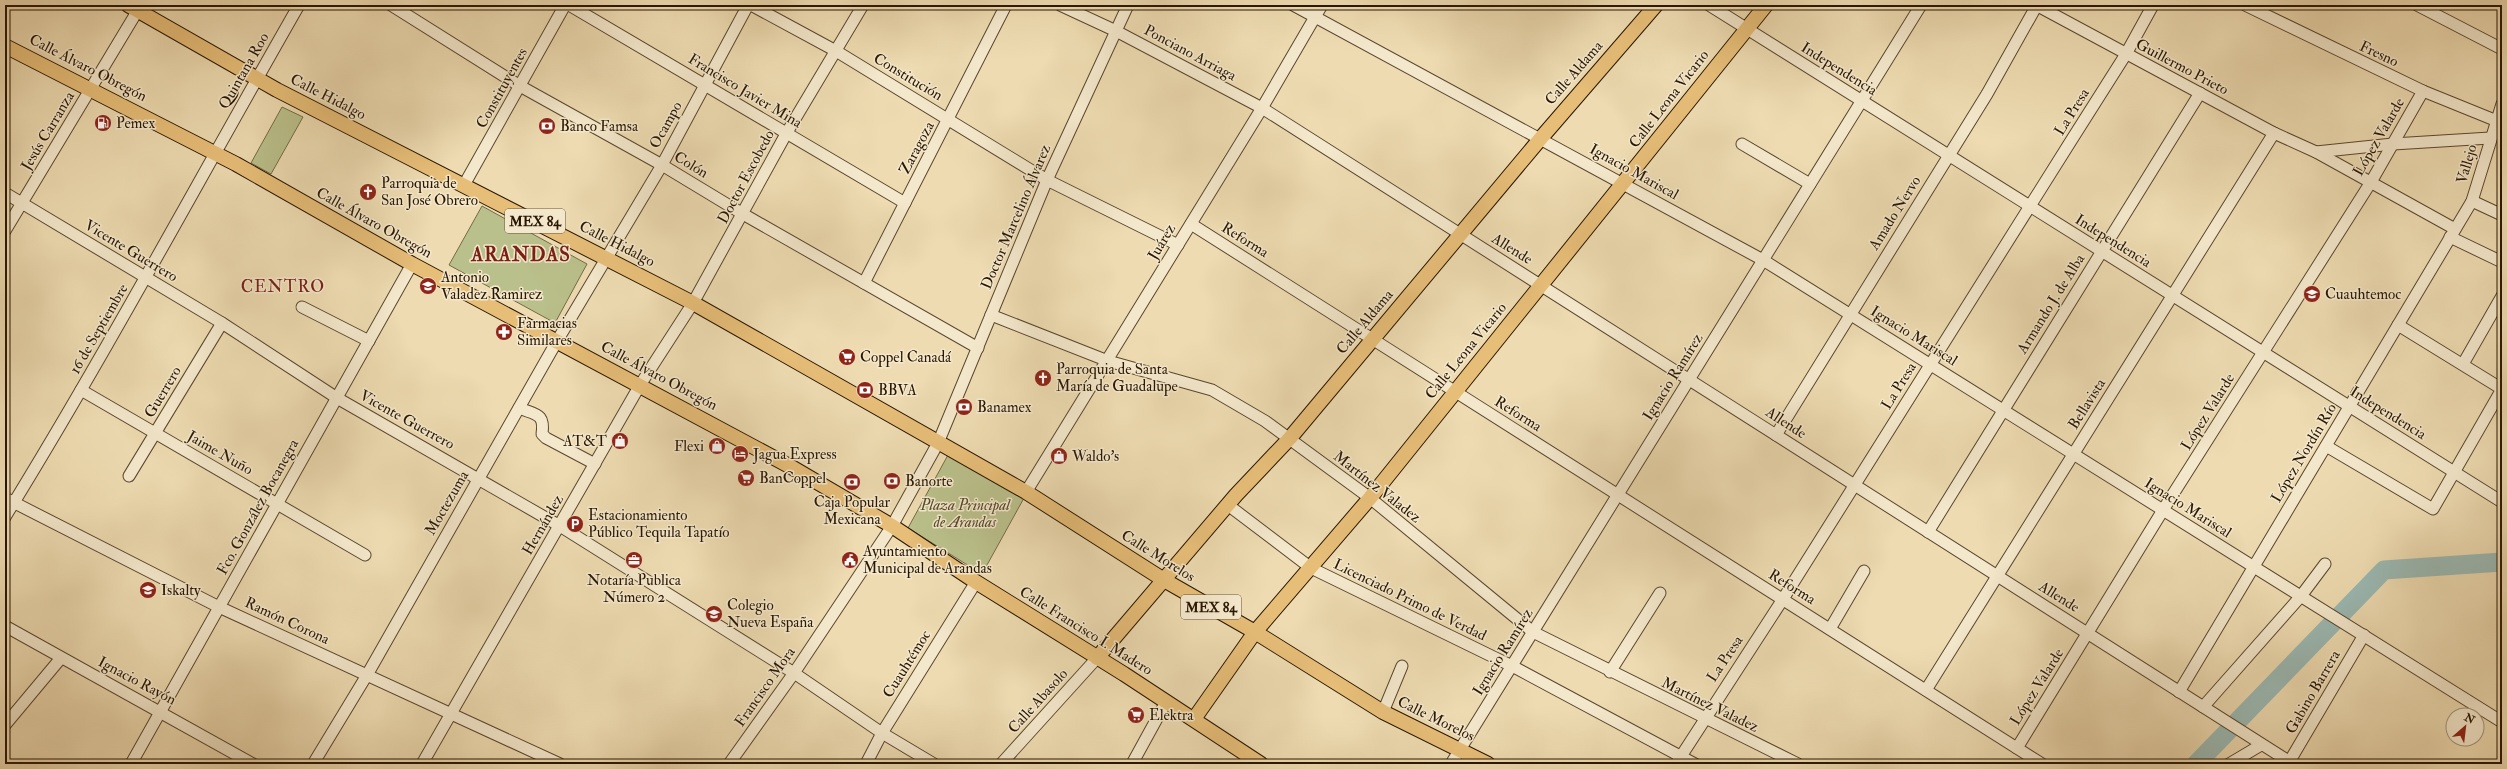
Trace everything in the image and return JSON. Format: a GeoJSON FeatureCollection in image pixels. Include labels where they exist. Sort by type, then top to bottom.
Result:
{"type":"FeatureCollection","features":[{"type":"Feature","properties":{"kind":"main road","name":"Calle Aldama"},"geometry":{"type":"LineString","coordinates":[[1097,658],[1228,505],[1290,438],[1541,138],[1656,5]]}},
{"type":"Feature","properties":{"kind":"main road","name":"Calle Leona Vicario"},"geometry":{"type":"LineString","coordinates":[[1194,719],[1255,632],[1370,498],[1624,184],[1746,28],[1766,5]]}},
{"type":"Feature","properties":{"kind":"main road","name":"Calle Hidalgo"},"geometry":{"type":"LineString","coordinates":[[136,7],[257,79],[693,303],[938,443]]}},
{"type":"Feature","properties":{"kind":"main road","name":"Calle Álvaro Obregón"},"geometry":{"type":"LineString","coordinates":[[5,46],[92,88],[214,153],[412,264],[793,468],[892,526]]}},
{"type":"Feature","properties":{"kind":"main road","name":"Calle Morelos"},"geometry":{"type":"LineString","coordinates":[[938,443],[1026,492],[1164,580],[1255,632],[1383,712],[1488,764]]}},
{"type":"Feature","properties":{"kind":"main road","name":"Calle Francisco I. Madero"},"geometry":{"type":"LineString","coordinates":[[892,526],[976,582],[1194,719],[1261,764]]}},
{"type":"Feature","properties":{"kind":"street","name":"Quintana Roo"},"geometry":{"type":"LineString","coordinates":[[214,153],[299,5]]}},
{"type":"Feature","properties":{"kind":"street","name":"Colón"},"geometry":{"type":"LineString","coordinates":[[391,5],[520,86],[662,165],[743,214],[978,348]]}},
{"type":"Feature","properties":{"kind":"street","name":"Constituyentes"},"geometry":{"type":"LineString","coordinates":[[464,185],[565,5]]}},
{"type":"Feature","properties":{"kind":"street","name":"Francisco Javier Mina"},"geometry":{"type":"LineString","coordinates":[[569,5],[905,203]]}},
{"type":"Feature","properties":{"kind":"street","name":"Ocampo"},"geometry":{"type":"LineString","coordinates":[[608,258],[662,165],[750,5]]}},
{"type":"Feature","properties":{"kind":"street","name":"Constitución"},"geometry":{"type":"LineString","coordinates":[[750,5],[836,51],[1047,180],[1178,245]]}},
{"type":"Feature","properties":{"kind":"street","name":"Doctor Escobedo"},"geometry":{"type":"LineString","coordinates":[[693,303],[786,134],[863,5]]}},
{"type":"Feature","properties":{"kind":"street","name":"Zaragoza"},"geometry":{"type":"LineString","coordinates":[[864,283],[949,120],[1006,5]]}},
{"type":"Feature","properties":{"kind":"street","name":"Ponciano Arriaga"},"geometry":{"type":"LineString","coordinates":[[1060,5],[1116,31],[1262,108]]}},
{"type":"Feature","properties":{"kind":"street","name":"Doctor Marcelino Álvarez"},"geometry":{"type":"LineString","coordinates":[[938,443],[1047,180],[1128,5]]}},
{"type":"Feature","properties":{"kind":"street","name":"Ignacio Mariscal"},"geometry":{"type":"LineString","coordinates":[[1293,5],[1541,138],[1763,260],[2502,722]]}},
{"type":"Feature","properties":{"kind":"street","name":"Juárez"},"geometry":{"type":"LineString","coordinates":[[1026,492],[1108,361],[1262,108],[1322,5]]}},
{"type":"Feature","properties":{"kind":"street","name":"Independencia"},"geometry":{"type":"LineString","coordinates":[[1710,5],[2101,252],[2502,502]]}},
{"type":"Feature","properties":{"kind":"street","name":"Ignacio Ramírez"},"geometry":{"type":"LineString","coordinates":[[1451,764],[1921,5]]}},
{"type":"Feature","properties":{"kind":"street","name":"Guillermo Prieto"},"geometry":{"type":"LineString","coordinates":[[2037,5],[2274,133],[2316,152],[2371,182],[2452,233],[2502,262]]}},
{"type":"Feature","properties":{"kind":"street","name":"Amado Nervo"},"geometry":{"type":"LineString","coordinates":[[1776,435],[1987,94],[2037,5]]}},
{"type":"Feature","properties":{"kind":"street","name":"La Presa"},"geometry":{"type":"LineString","coordinates":[[1678,760],[1783,599],[2030,207],[2126,54],[2153,5]]}},
{"type":"Feature","properties":{"kind":"street","name":"Fresno"},"geometry":{"type":"LineString","coordinates":[[2245,5],[2423,91],[2500,122]]}},
{"type":"Feature","properties":{"kind":"street"},"geometry":{"type":"LineString","coordinates":[[2416,5],[2502,49]]}},
{"type":"Feature","properties":{"kind":"street","name":"Jesús Carranza"},"geometry":{"type":"LineString","coordinates":[[5,231],[92,88],[136,7]]}},
{"type":"Feature","properties":{"kind":"street","name":"López Valarde"},"geometry":{"type":"LineString","coordinates":[[2017,748],[2163,510],[2371,182],[2423,91]]}},
{"type":"Feature","properties":{"kind":"street","name":"Armando J. de Alba"},"geometry":{"type":"LineString","coordinates":[[1928,532],[2200,93]]}},
{"type":"Feature","properties":{"kind":"street","name":"Vallejo"},"geometry":{"type":"LineString","coordinates":[[2452,233],[2472,201],[2490,138],[2500,122],[2502,104]]}},
{"type":"Feature","properties":{"kind":"street","name":"Allende"},"geometry":{"type":"LineString","coordinates":[[1262,108],[2290,763]]}},
{"type":"Feature","properties":{"kind":"street","name":"Bellavista"},"geometry":{"type":"LineString","coordinates":[[1926,690],[2274,133]]}},
{"type":"Feature","properties":{"kind":"street"},"geometry":{"type":"LineString","coordinates":[[2316,152],[2393,144],[2490,138]]}},
{"type":"Feature","properties":{"kind":"street"},"geometry":{"type":"LineString","coordinates":[[1742,144],[1810,184]]}},
{"type":"Feature","properties":{"kind":"street","name":"16 de Septiembre"},"geometry":{"type":"LineString","coordinates":[[5,517],[9,501],[81,390],[147,278],[214,153]]}},
{"type":"Feature","properties":{"kind":"street","name":"Vicente Guerrero"},"geometry":{"type":"LineString","coordinates":[[5,193],[222,323],[337,398],[479,478],[560,526],[794,673],[882,733],[934,764]]}},
{"type":"Feature","properties":{"kind":"street"},"geometry":{"type":"LineString","coordinates":[[2472,201],[2502,215]]}},
{"type":"Feature","properties":{"kind":"street","name":"Reforma"},"geometry":{"type":"LineString","coordinates":[[1191,224],[2042,764]]}},
{"type":"Feature","properties":{"kind":"street","name":"López Nordín Río"},"geometry":{"type":"LineString","coordinates":[[2179,692],[2452,233]]}},
{"type":"Feature","properties":{"kind":"street","name":"Moctezuma"},"geometry":{"type":"LineString","coordinates":[[313,764],[367,675],[557,341],[608,258]]}},
{"type":"Feature","properties":{"kind":"street","name":"Fco. González Bocanegra"},"geometry":{"type":"LineString","coordinates":[[131,764],[412,264]]}},
{"type":"Feature","properties":{"kind":"street"},"geometry":{"type":"LineString","coordinates":[[2464,364],[2502,296]]}},
{"type":"Feature","properties":{"kind":"street","name":"Hernández"},"geometry":{"type":"LineString","coordinates":[[422,764],[640,385],[693,303]]}},
{"type":"Feature","properties":{"kind":"street"},"geometry":{"type":"LineString","coordinates":[[302,307],[369,341]]}},
{"type":"Feature","properties":{"kind":"street","name":"Martínez Valadez"},"geometry":{"type":"LineString","coordinates":[[991,315],[1108,361],[1212,390],[1265,421],[1290,438],[1370,498],[1533,632],[1704,719],[1798,764]]}},
{"type":"Feature","properties":{"kind":"street","name":"Guerrero"},"geometry":{"type":"LineString","coordinates":[[129,476],[222,323]]}},
{"type":"Feature","properties":{"kind":"street"},"geometry":{"type":"LineString","coordinates":[[2326,446],[2433,509],[2502,389],[2464,364],[2398,325]]}},
{"type":"Feature","properties":{"kind":"street","name":"Jaime Nuño"},"geometry":{"type":"LineString","coordinates":[[81,390],[365,555]]}},
{"type":"Feature","properties":{"kind":"street"},"geometry":{"type":"LineString","coordinates":[[519,408],[542,418],[544,421],[542,434],[546,438],[595,464]]}},
{"type":"Feature","properties":{"kind":"street","name":"Francisco Mora"},"geometry":{"type":"LineString","coordinates":[[729,764],[794,673],[892,526],[938,443]]}},
{"type":"Feature","properties":{"kind":"street","name":"Ramón Corona"},"geometry":{"type":"LineString","coordinates":[[9,501],[219,606],[560,764]]}},
{"type":"Feature","properties":{"kind":"street","name":"Licenciado Primo de Verdad"},"geometry":{"type":"LineString","coordinates":[[1228,505],[1311,568],[1512,666],[1678,760],[1695,764]]}},
{"type":"Feature","properties":{"kind":"street"},"geometry":{"type":"LineString","coordinates":[[2207,709],[2304,598],[2325,564]]}},
{"type":"Feature","properties":{"kind":"street"},"geometry":{"type":"LineString","coordinates":[[1830,629],[1864,571]]}},
{"type":"Feature","properties":{"kind":"street","name":"Cuauhtémoc"},"geometry":{"type":"LineString","coordinates":[[866,764],[882,733],[976,582]]}},
{"type":"Feature","properties":{"kind":"street"},"geometry":{"type":"LineString","coordinates":[[1610,672],[1660,593]]}},
{"type":"Feature","properties":{"kind":"street","name":"Ignacio Rayón"},"geometry":{"type":"LineString","coordinates":[[5,626],[61,658],[161,711],[254,764]]}},
{"type":"Feature","properties":{"kind":"street","name":"Gabino Barrera"},"geometry":{"type":"LineString","coordinates":[[2290,763],[2360,633]]}},
{"type":"Feature","properties":{"kind":"street"},"geometry":{"type":"LineString","coordinates":[[5,725],[61,658]]}},
{"type":"Feature","properties":{"kind":"street","name":"Calle Abasolo"},"geometry":{"type":"LineString","coordinates":[[1001,764],[1097,658]]}},
{"type":"Feature","properties":{"kind":"street"},"geometry":{"type":"LineString","coordinates":[[1383,712],[1402,666]]}},
{"type":"Feature","properties":{"kind":"street"},"geometry":{"type":"LineString","coordinates":[[1132,764],[1166,702]]}},
{"type":"Feature","properties":{"kind":"street"},"geometry":{"type":"LineString","coordinates":[[2229,764],[2258,742]]}},
{"type":"Feature","properties":{"kind":"green space"},"geometry":{"type":"Polygon","coordinates":[[[282,107],[303,117],[271,174],[251,163],[282,107]]]}},
{"type":"Feature","properties":{"kind":"green space"},"geometry":{"type":"Polygon","coordinates":[[[482,206],[587,264],[555,323],[449,265],[482,206]]]}},
{"type":"Feature","properties":{"kind":"green space","name":"Plaza Principal de Arandas"},"geometry":{"type":"Polygon","coordinates":[[[948,455],[1024,498],[982,574],[908,528],[948,455]]]}},
{"type":"Feature","properties":{"kind":"waterway"},"geometry":{"type":"LineString","coordinates":[[2196,764],[2384,570],[2502,562]]}},
{"type":"Feature","properties":{"kind":"place","name":"Pemex"},"geometry":{"type":"Point","coordinates":[103,123]}},
{"type":"Feature","properties":{"kind":"place","name":"Banco Famsa"},"geometry":{"type":"Point","coordinates":[547,126]}},
{"type":"Feature","properties":{"kind":"place","name":"Parroquia de San José Obrero"},"geometry":{"type":"Point","coordinates":[368,192]}},
{"type":"Feature","properties":{"kind":"place","name":"Antonio Valadez Ramirez"},"geometry":{"type":"Point","coordinates":[428,286]}},
{"type":"Feature","properties":{"kind":"place","name":"Cuauhtemoc"},"geometry":{"type":"Point","coordinates":[2312,294]}},
{"type":"Feature","properties":{"kind":"place","name":"Farmacias Similares"},"geometry":{"type":"Point","coordinates":[504,332]}},
{"type":"Feature","properties":{"kind":"place","name":"Coppel Canadá"},"geometry":{"type":"Point","coordinates":[847,357]}},
{"type":"Feature","properties":{"kind":"place","name":"Parroquia de Santa María de Guadalupe"},"geometry":{"type":"Point","coordinates":[1043,378]}},
{"type":"Feature","properties":{"kind":"place","name":"BBVA"},"geometry":{"type":"Point","coordinates":[865,390]}},
{"type":"Feature","properties":{"kind":"place","name":"Banamex"},"geometry":{"type":"Point","coordinates":[964,407]}},
{"type":"Feature","properties":{"kind":"place","name":"AT&T"},"geometry":{"type":"Point","coordinates":[620,441]}},
{"type":"Feature","properties":{"kind":"place","name":"Flexi"},"geometry":{"type":"Point","coordinates":[717,446]}},
{"type":"Feature","properties":{"kind":"place","name":"Jagua Express"},"geometry":{"type":"Point","coordinates":[740,454]}},
{"type":"Feature","properties":{"kind":"place","name":"Waldo's"},"geometry":{"type":"Point","coordinates":[1059,456]}},
{"type":"Feature","properties":{"kind":"place","name":"BanCoppel"},"geometry":{"type":"Point","coordinates":[746,478]}},
{"type":"Feature","properties":{"kind":"place","name":"Banorte"},"geometry":{"type":"Point","coordinates":[892,481]}},
{"type":"Feature","properties":{"kind":"place","name":"Caja Popular Mexicana"},"geometry":{"type":"Point","coordinates":[852,482]}},
{"type":"Feature","properties":{"kind":"place","name":"Estacionamiento Público Tequila Tapatío"},"geometry":{"type":"Point","coordinates":[575,524]}},
{"type":"Feature","properties":{"kind":"place","name":"Notaría Publica Número 2"},"geometry":{"type":"Point","coordinates":[634,560]}},
{"type":"Feature","properties":{"kind":"place","name":"Ayuntamiento Municipal de Arandas"},"geometry":{"type":"Point","coordinates":[850,560]}},
{"type":"Feature","properties":{"kind":"place","name":"Iskalty"},"geometry":{"type":"Point","coordinates":[148,590]}},
{"type":"Feature","properties":{"kind":"place","name":"Colegio Nueva España"},"geometry":{"type":"Point","coordinates":[714,614]}},
{"type":"Feature","properties":{"kind":"place","name":"Elektra"},"geometry":{"type":"Point","coordinates":[1136,715]}},
{"type":"Feature","properties":{"kind":"district","name":"ARANDAS"},"geometry":{"type":"Point","coordinates":[521,255]}},
{"type":"Feature","properties":{"kind":"district","name":"CENTRO"},"geometry":{"type":"Point","coordinates":[283,286]}}]}
